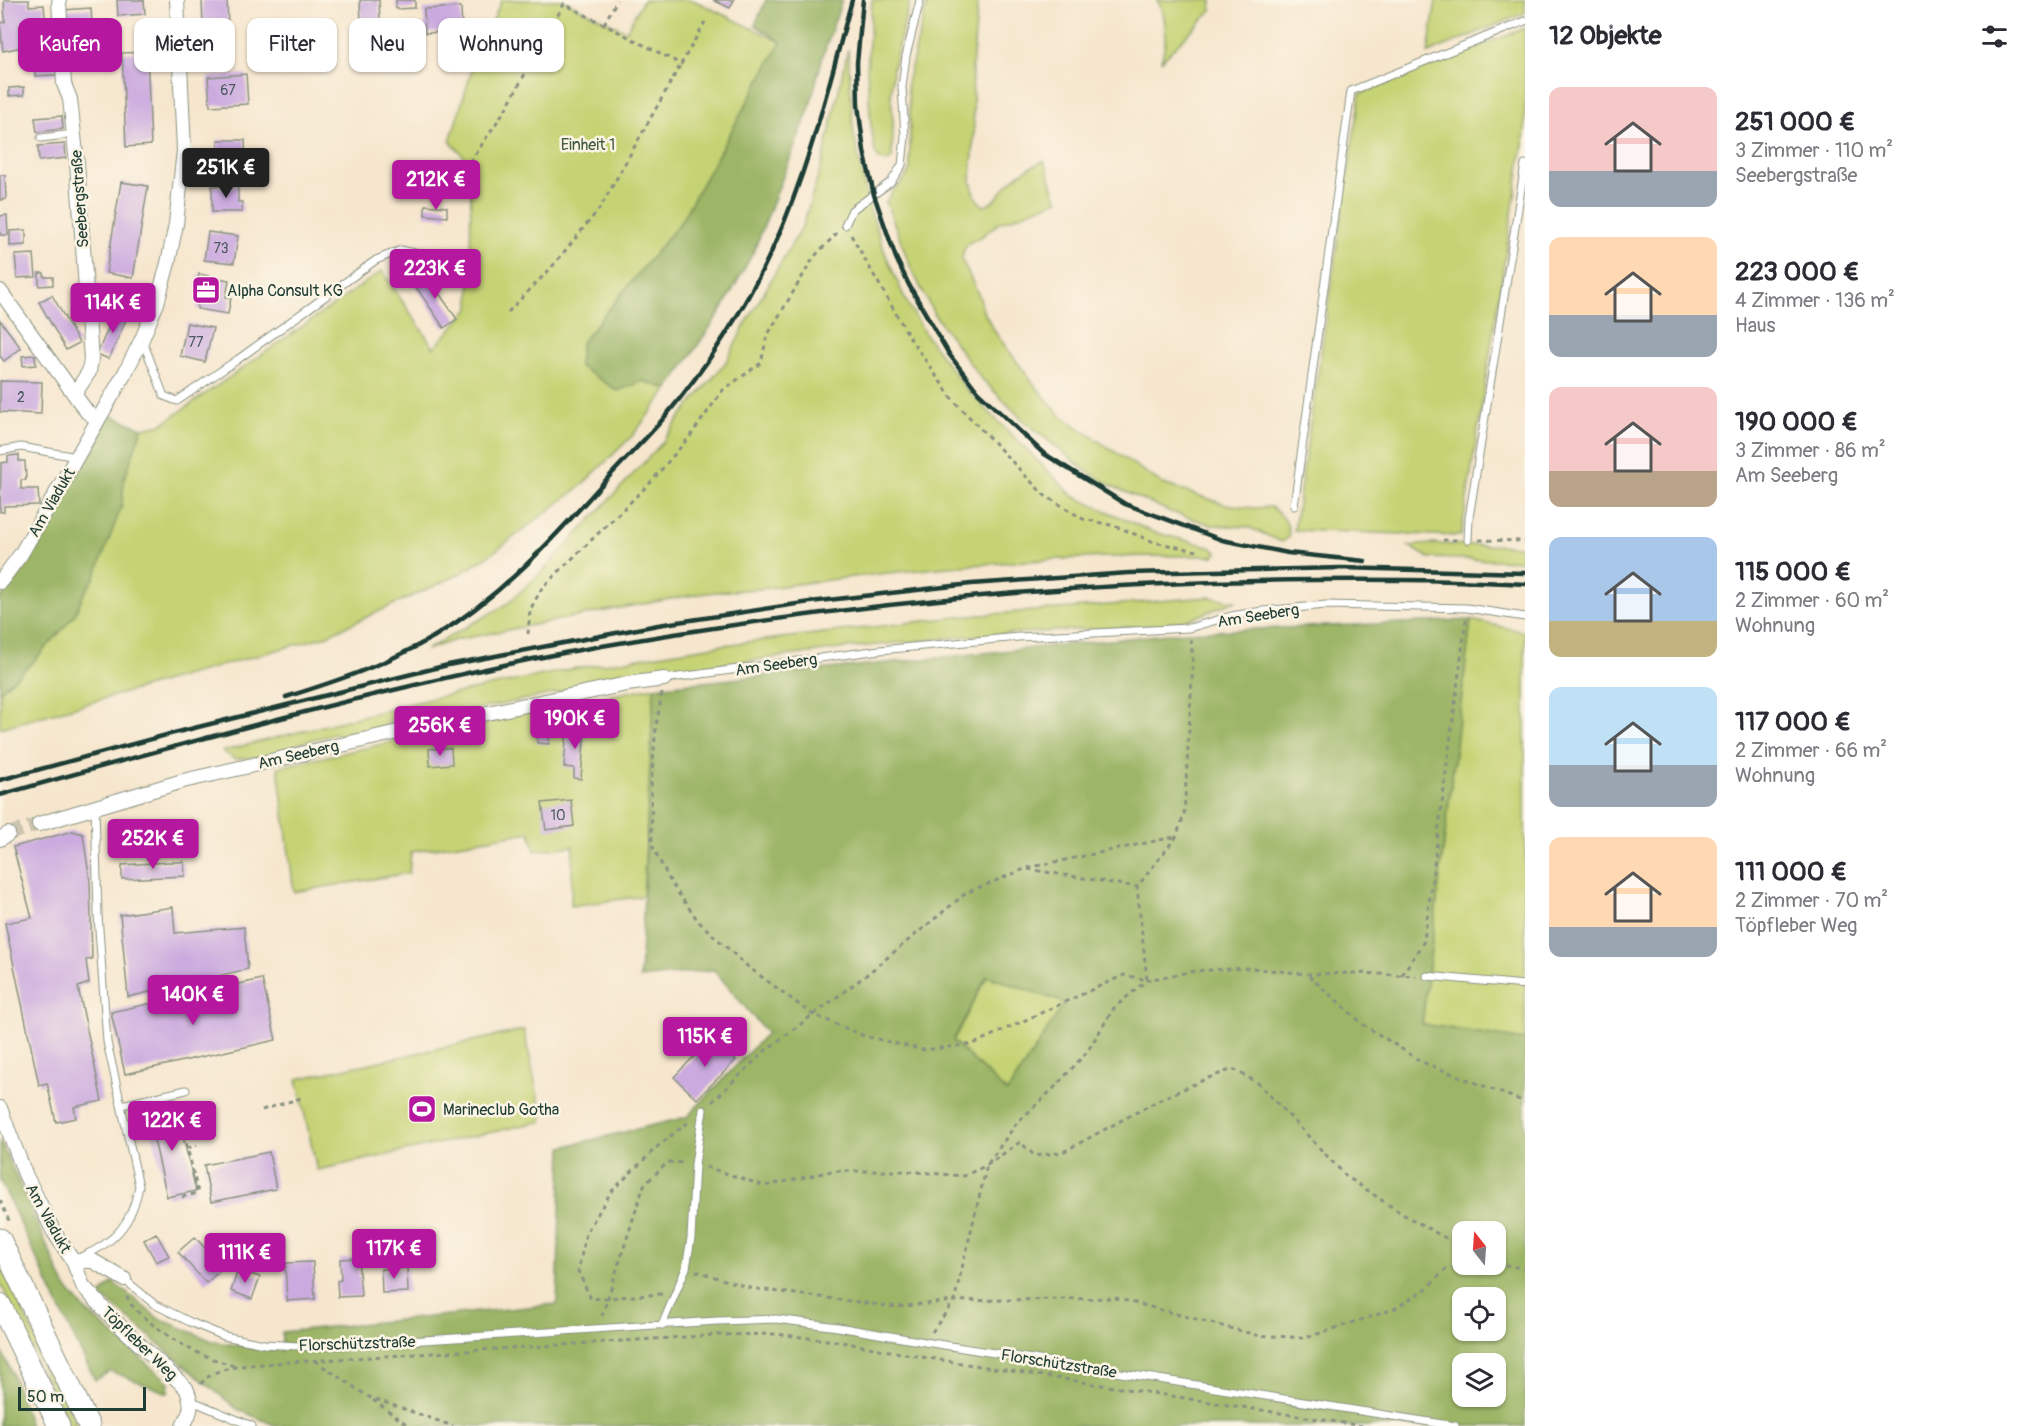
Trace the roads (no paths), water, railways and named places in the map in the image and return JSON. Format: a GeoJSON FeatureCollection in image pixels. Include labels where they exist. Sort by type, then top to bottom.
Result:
{"type":"FeatureCollection","features":[{"type":"Feature","properties":{"kind":"main road"},"geometry":{"type":"LineString","coordinates":[[0,1239],[89,1426]]}},
{"type":"Feature","properties":{"kind":"main road"},"geometry":{"type":"LineString","coordinates":[[0,1304],[59,1426]]}},
{"type":"Feature","properties":{"kind":"street"},"geometry":{"type":"LineString","coordinates":[[0,291],[87,412],[97,419],[125,373],[157,303],[176,224],[184,150],[177,0]]}},
{"type":"Feature","properties":{"kind":"street","name":"Seebergstraße"},"geometry":{"type":"LineString","coordinates":[[59,2],[64,84],[70,99],[74,134],[91,359],[89,372],[75,393]]}},
{"type":"Feature","properties":{"kind":"street","name":"Am Viadukt"},"geometry":{"type":"LineString","coordinates":[[0,582],[21,554],[97,419]]}},
{"type":"Feature","properties":{"kind":"street","name":"Am Seeberg"},"geometry":{"type":"LineString","coordinates":[[39,824],[183,781],[409,729],[627,684],[664,679]]}},
{"type":"Feature","properties":{"kind":"street","name":"Am Viadukt"},"geometry":{"type":"LineString","coordinates":[[0,1108],[30,1184],[54,1233],[74,1260]]}},
{"type":"Feature","properties":{"kind":"street","name":"Florschützstraße"},"geometry":{"type":"LineString","coordinates":[[74,1260],[93,1261],[124,1279]]}},
{"type":"Feature","properties":{"kind":"street","name":"Töpfleber Weg"},"geometry":{"type":"LineString","coordinates":[[74,1260],[83,1286],[117,1323],[175,1375],[186,1388],[192,1401]]}},
{"type":"Feature","properties":{"kind":"street"},"geometry":{"type":"LineString","coordinates":[[183,1426],[189,1417],[192,1401]]}},
{"type":"Feature","properties":{"kind":"lane"},"geometry":{"type":"LineString","coordinates":[[845,225],[852,210],[891,182],[902,165],[905,137],[902,87],[906,56],[920,0]]}},
{"type":"Feature","properties":{"kind":"lane"},"geometry":{"type":"LineString","coordinates":[[1294,506],[1351,91],[1525,21]]}},
{"type":"Feature","properties":{"kind":"lane"},"geometry":{"type":"LineString","coordinates":[[41,138],[74,134]]}},
{"type":"Feature","properties":{"kind":"lane"},"geometry":{"type":"LineString","coordinates":[[1468,540],[1469,518],[1525,164]]}},
{"type":"Feature","properties":{"kind":"lane"},"geometry":{"type":"LineString","coordinates":[[142,339],[164,396],[177,401],[376,260],[401,250],[436,258]]}},
{"type":"Feature","properties":{"kind":"lane"},"geometry":{"type":"LineString","coordinates":[[0,451],[21,447],[77,457]]}},
{"type":"Feature","properties":{"kind":"lane","name":"Am Seeberg"},"geometry":{"type":"LineString","coordinates":[[664,679],[880,650],[1019,637],[1189,628],[1241,614],[1326,605],[1467,608],[1525,617]]}},
{"type":"Feature","properties":{"kind":"lane"},"geometry":{"type":"LineString","coordinates":[[74,1260],[102,1248],[128,1221],[135,1207],[139,1186],[106,1042],[98,915],[95,807]]}},
{"type":"Feature","properties":{"kind":"lane"},"geometry":{"type":"LineString","coordinates":[[1427,976],[1525,985]]}},
{"type":"Feature","properties":{"kind":"lane"},"geometry":{"type":"LineString","coordinates":[[122,1105],[186,1090]]}},
{"type":"Feature","properties":{"kind":"lane"},"geometry":{"type":"LineString","coordinates":[[662,1325],[686,1268],[691,1238],[695,1164],[703,1110]]}},
{"type":"Feature","properties":{"kind":"lane","name":"Florschützstraße"},"geometry":{"type":"LineString","coordinates":[[124,1279],[154,1304],[190,1322],[224,1336],[264,1344],[315,1347],[776,1319],[1455,1426]]}},
{"type":"Feature","properties":{"kind":"lane"},"geometry":{"type":"LineString","coordinates":[[192,1401],[252,1426]]}},
{"type":"Feature","properties":{"kind":"tunnel"},"geometry":{"type":"LineString","coordinates":[[8,834],[39,824]]}},
{"type":"Feature","properties":{"kind":"railway"},"geometry":{"type":"LineString","coordinates":[[286,697],[343,678],[399,655],[435,636],[483,603],[546,545],[656,427],[679,399],[710,358],[737,315],[773,248],[808,157],[852,0]]}},
{"type":"Feature","properties":{"kind":"railway"},"geometry":{"type":"LineString","coordinates":[[863,0],[857,63],[858,105],[864,151],[874,195],[896,258],[909,285],[949,354],[978,392],[1043,453],[1125,504],[1222,540],[1288,553],[1365,561]]}},
{"type":"Feature","properties":{"kind":"railway"},"geometry":{"type":"LineString","coordinates":[[0,780],[170,734],[448,665],[658,625],[810,602],[971,584],[1129,573],[1342,568],[1525,573]]}},
{"type":"Feature","properties":{"kind":"railway"},"geometry":{"type":"LineString","coordinates":[[0,795],[251,726],[441,679],[587,649],[787,617],[969,597],[1153,584],[1370,580],[1525,584]]}},
{"type":"Feature","properties":{"kind":"place","name":"Alpha Consult KG"},"geometry":{"type":"Point","coordinates":[206,290]}},
{"type":"Feature","properties":{"kind":"place","name":"Marineclub Gotha"},"geometry":{"type":"Point","coordinates":[422,1109]}},
{"type":"Feature","properties":{"kind":"park label","name":"Einheit 1"},"geometry":{"type":"Point","coordinates":[588,144]}}]}
